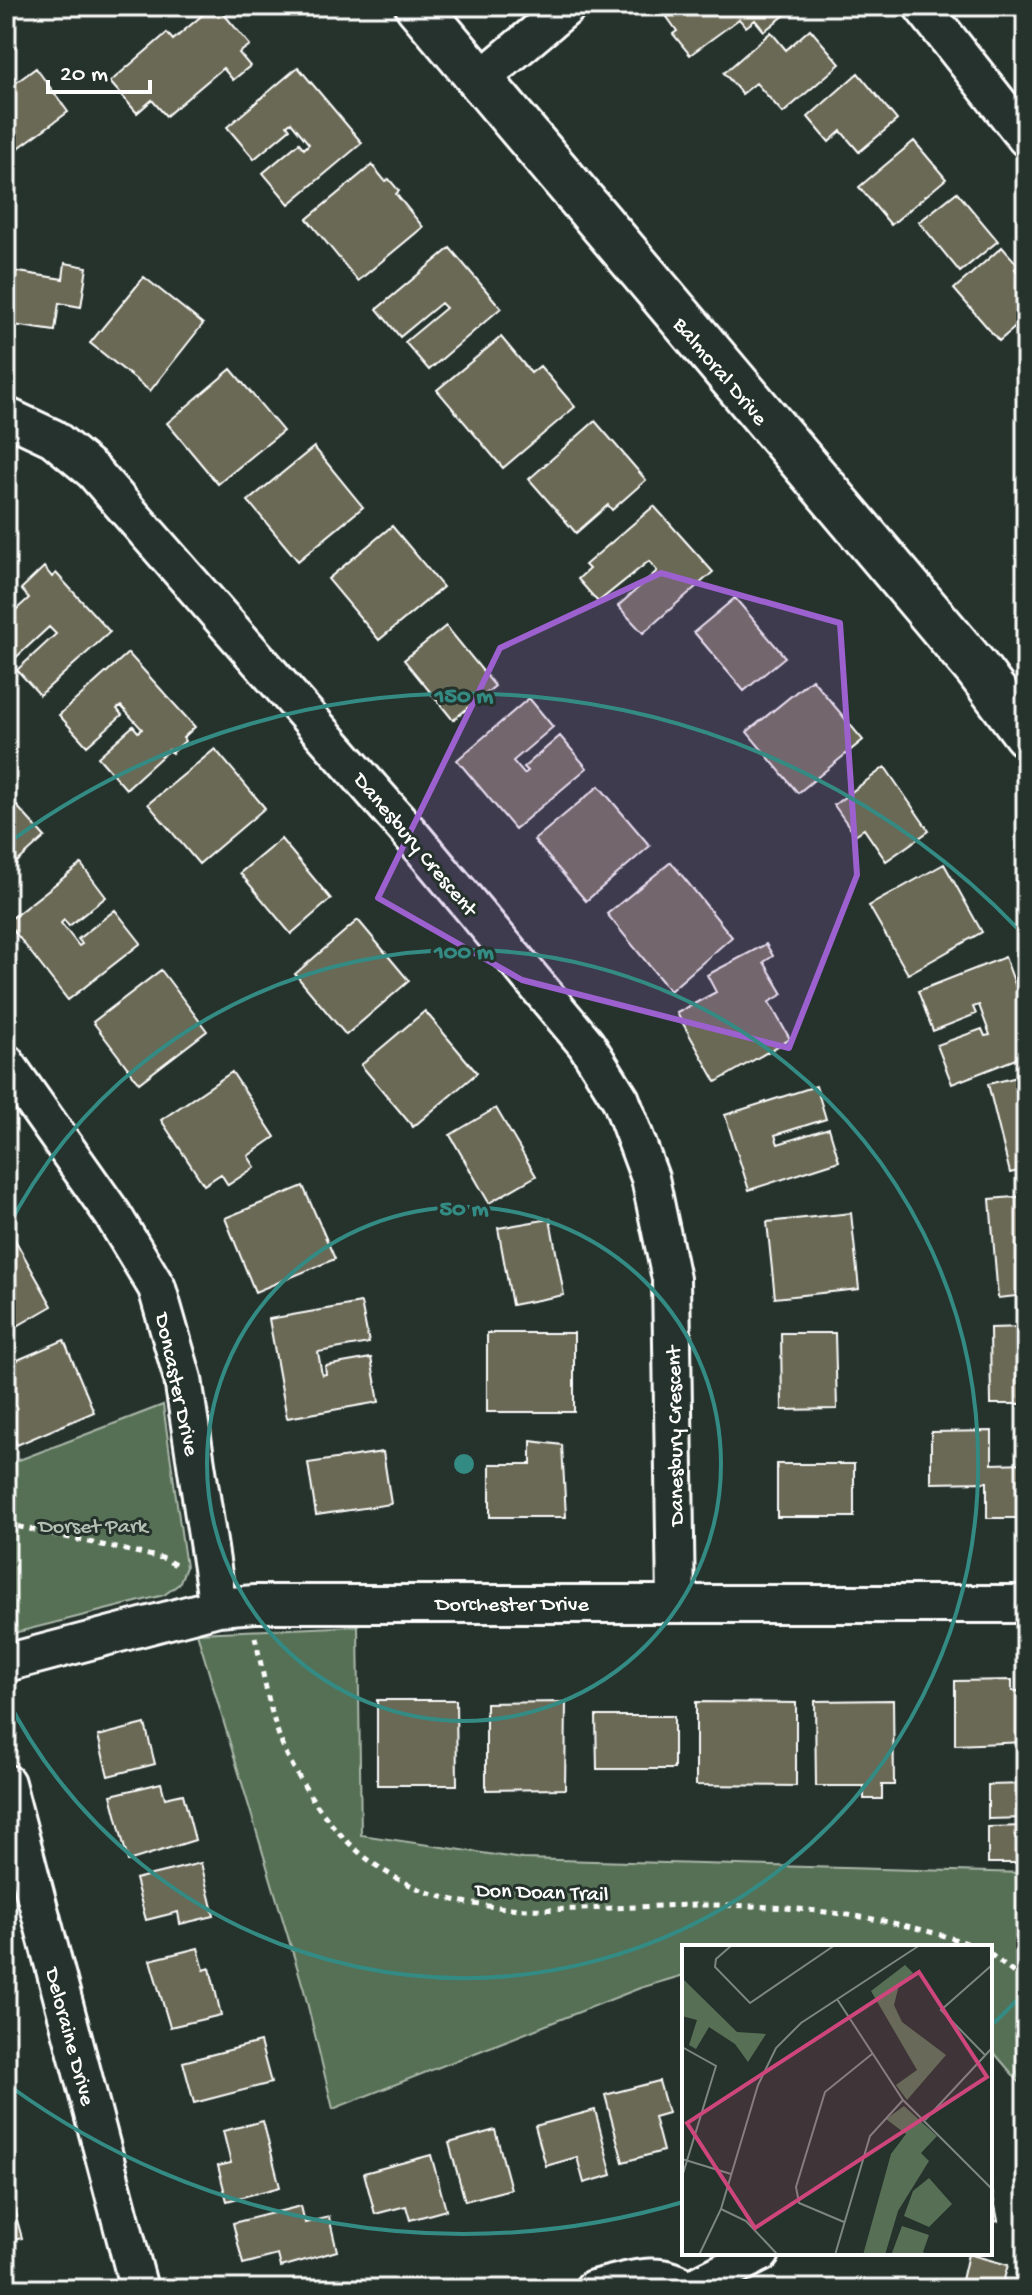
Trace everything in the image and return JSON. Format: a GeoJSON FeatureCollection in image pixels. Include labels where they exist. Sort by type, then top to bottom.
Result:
{"type":"FeatureCollection","features":[{"type":"Feature","properties":{"kind":"street","name":"Balmoral Drive"},"geometry":{"type":"LineString","coordinates":[[418,6],[768,426],[978,670],[1026,734]]}},
{"type":"Feature","properties":{"kind":"street"},"geometry":{"type":"LineString","coordinates":[[481,79],[568,6]]}},
{"type":"Feature","properties":{"kind":"street"},"geometry":{"type":"LineString","coordinates":[[922,6],[1026,138]]}},
{"type":"Feature","properties":{"kind":"street","name":"Danesbury Crescent"},"geometry":{"type":"LineString","coordinates":[[6,416],[53,438],[93,471],[487,926],[586,1044],[621,1100],[650,1178],[671,1279],[676,1601]]}},
{"type":"Feature","properties":{"kind":"street","name":"Doncaster Drive"},"geometry":{"type":"LineString","coordinates":[[6,1063],[113,1215],[157,1288],[183,1379],[218,1607]]}},
{"type":"Feature","properties":{"kind":"street","name":"Dorchester Drive"},"geometry":{"type":"LineString","coordinates":[[6,1663],[218,1607],[676,1601],[1026,1604]]}},
{"type":"Feature","properties":{"kind":"street","name":"Deloraine Drive"},"geometry":{"type":"LineString","coordinates":[[6,1783],[139,2289]]}},
{"type":"Feature","properties":{"kind":"street"},"geometry":{"type":"LineString","coordinates":[[593,2289],[653,2277],[673,2278],[688,2289],[757,2255]]}},
{"type":"Feature","properties":{"kind":"path"},"geometry":{"type":"LineString","coordinates":[[6,1524],[162,1558],[188,1570]]}},
{"type":"Feature","properties":{"kind":"path","name":"Don Doan Trail"},"geometry":{"type":"LineString","coordinates":[[255,1636],[286,1752],[310,1793],[361,1855],[392,1877],[426,1894],[498,1908],[721,1905],[832,1910],[931,1930],[972,1945]]}},
{"type":"Feature","properties":{"kind":"path"},"geometry":{"type":"LineString","coordinates":[[992,1956],[1026,1983]]}},
{"type":"Feature","properties":{"kind":"highlighted area"},"geometry":{"type":"Polygon","coordinates":[[[661,573],[840,623],[857,875],[789,1048],[522,980],[378,898],[500,648],[661,573]]]}},
{"type":"Feature","properties":{"kind":"green space","name":"Dorset Park"},"geometry":{"type":"Polygon","coordinates":[[[163,1405],[186,1567],[179,1584],[164,1595],[6,1635],[6,1465],[163,1405]]]}},
{"type":"Feature","properties":{"kind":"green space"},"geometry":{"type":"Polygon","coordinates":[[[358,1626],[361,1835],[523,1859],[1026,1873],[1026,2090],[992,2050],[992,1945],[682,1945],[682,1976],[640,1988],[333,2109],[304,1990],[197,1633],[358,1626]]]}},
{"type":"Feature","properties":{"kind":"building"},"geometry":{"type":"Polygon","coordinates":[[[213,6],[217,6],[250,45],[239,53],[250,66],[233,80],[223,68],[166,116],[152,100],[137,113],[110,82],[167,33],[173,40],[213,6]]]}},
{"type":"Feature","properties":{"kind":"building"},"geometry":{"type":"Polygon","coordinates":[[[681,6],[778,6],[785,15],[764,31],[755,20],[746,27],[739,19],[690,55],[673,34],[677,31],[667,17],[681,6]]]}},
{"type":"Feature","properties":{"kind":"building"},"geometry":{"type":"Polygon","coordinates":[[[810,29],[840,64],[783,113],[756,83],[742,94],[724,73],[771,32],[786,50],[810,29]]]}},
{"type":"Feature","properties":{"kind":"building"},"geometry":{"type":"Polygon","coordinates":[[[298,67],[362,143],[289,204],[263,173],[299,143],[304,149],[309,144],[291,122],[287,125],[290,129],[254,159],[227,127],[298,67]]]}},
{"type":"Feature","properties":{"kind":"building"},"geometry":{"type":"Polygon","coordinates":[[[36,68],[68,112],[6,157],[6,90],[36,68]]]}},
{"type":"Feature","properties":{"kind":"building"},"geometry":{"type":"Polygon","coordinates":[[[858,73],[897,120],[859,152],[841,131],[829,142],[808,117],[858,73]]]}},
{"type":"Feature","properties":{"kind":"building"},"geometry":{"type":"Polygon","coordinates":[[[914,141],[946,179],[891,225],[859,187],[914,141]]]}},
{"type":"Feature","properties":{"kind":"building"},"geometry":{"type":"Polygon","coordinates":[[[372,165],[385,181],[389,179],[399,191],[396,194],[423,227],[358,281],[307,219],[372,165]]]}},
{"type":"Feature","properties":{"kind":"building"},"geometry":{"type":"Polygon","coordinates":[[[957,192],[998,241],[960,272],[919,222],[957,192]]]}},
{"type":"Feature","properties":{"kind":"building"},"geometry":{"type":"Polygon","coordinates":[[[1002,247],[1019,266],[1015,269],[1026,282],[1026,318],[999,341],[954,289],[1002,247]]]}},
{"type":"Feature","properties":{"kind":"building"},"geometry":{"type":"Polygon","coordinates":[[[450,248],[501,308],[429,370],[405,342],[446,308],[441,303],[400,337],[377,309],[450,248]]]}},
{"type":"Feature","properties":{"kind":"building"},"geometry":{"type":"Polygon","coordinates":[[[65,263],[87,267],[81,307],[59,303],[55,331],[6,324],[6,270],[63,279],[65,263]]]}},
{"type":"Feature","properties":{"kind":"building"},"geometry":{"type":"Polygon","coordinates":[[[144,277],[203,324],[150,391],[90,343],[144,277]]]}},
{"type":"Feature","properties":{"kind":"building"},"geometry":{"type":"Polygon","coordinates":[[[501,337],[531,373],[540,366],[575,407],[503,468],[437,390],[501,337]]]}},
{"type":"Feature","properties":{"kind":"building"},"geometry":{"type":"Polygon","coordinates":[[[231,369],[283,431],[218,484],[167,423],[231,369]]]}},
{"type":"Feature","properties":{"kind":"building"},"geometry":{"type":"Polygon","coordinates":[[[595,421],[646,480],[612,510],[608,505],[576,533],[529,479],[595,421]]]}},
{"type":"Feature","properties":{"kind":"building"},"geometry":{"type":"Polygon","coordinates":[[[314,447],[363,507],[298,561],[248,501],[314,447]]]}},
{"type":"Feature","properties":{"kind":"building"},"geometry":{"type":"Polygon","coordinates":[[[654,506],[713,572],[643,633],[618,606],[657,571],[649,561],[598,602],[578,579],[589,569],[585,565],[654,506]]]}},
{"type":"Feature","properties":{"kind":"building"},"geometry":{"type":"Polygon","coordinates":[[[392,526],[443,587],[379,640],[328,579],[392,526]]]}},
{"type":"Feature","properties":{"kind":"building"},"geometry":{"type":"Polygon","coordinates":[[[44,567],[52,577],[56,573],[110,632],[40,695],[17,670],[56,634],[49,627],[11,662],[6,656],[6,619],[29,598],[21,589],[44,567]]]}},
{"type":"Feature","properties":{"kind":"building"},"geometry":{"type":"Polygon","coordinates":[[[735,598],[785,657],[744,691],[694,632],[735,598]]]}},
{"type":"Feature","properties":{"kind":"building"},"geometry":{"type":"Polygon","coordinates":[[[446,626],[495,686],[453,720],[404,660],[446,626]]]}},
{"type":"Feature","properties":{"kind":"building"},"geometry":{"type":"Polygon","coordinates":[[[128,653],[195,727],[172,753],[169,750],[126,789],[98,757],[133,726],[138,732],[142,729],[121,706],[117,709],[122,715],[87,746],[59,715],[128,653]]]}},
{"type":"Feature","properties":{"kind":"building"},"geometry":{"type":"Polygon","coordinates":[[[812,679],[863,740],[798,793],[747,732],[812,679]]]}},
{"type":"Feature","properties":{"kind":"building"},"geometry":{"type":"Polygon","coordinates":[[[529,698],[553,727],[513,761],[524,774],[528,771],[524,767],[560,736],[587,768],[515,829],[457,760],[529,698]]]}},
{"type":"Feature","properties":{"kind":"building"},"geometry":{"type":"Polygon","coordinates":[[[215,749],[265,808],[199,864],[148,804],[215,749]]]}},
{"type":"Feature","properties":{"kind":"building"},"geometry":{"type":"Polygon","coordinates":[[[885,767],[929,831],[886,861],[864,829],[855,835],[834,805],[885,767]]]}},
{"type":"Feature","properties":{"kind":"building"},"geometry":{"type":"Polygon","coordinates":[[[599,786],[650,846],[586,901],[534,840],[599,786]]]}},
{"type":"Feature","properties":{"kind":"building"},"geometry":{"type":"Polygon","coordinates":[[[6,794],[45,837],[6,872],[6,794]]]}},
{"type":"Feature","properties":{"kind":"building"},"geometry":{"type":"Polygon","coordinates":[[[281,839],[331,899],[291,934],[240,873],[281,839]]]}},
{"type":"Feature","properties":{"kind":"building"},"geometry":{"type":"Polygon","coordinates":[[[671,862],[732,937],[670,991],[607,914],[671,862]]]}},
{"type":"Feature","properties":{"kind":"building"},"geometry":{"type":"Polygon","coordinates":[[[81,864],[106,897],[69,926],[64,920],[61,923],[79,946],[82,944],[78,939],[115,910],[141,943],[68,1000],[7,922],[81,864]]]}},
{"type":"Feature","properties":{"kind":"building"},"geometry":{"type":"Polygon","coordinates":[[[944,864],[982,932],[908,974],[869,906],[944,864]]]}},
{"type":"Feature","properties":{"kind":"building"},"geometry":{"type":"Polygon","coordinates":[[[358,920],[409,981],[346,1035],[295,974],[358,920]]]}},
{"type":"Feature","properties":{"kind":"building"},"geometry":{"type":"Polygon","coordinates":[[[766,944],[773,956],[764,962],[783,994],[769,1002],[790,1039],[716,1082],[677,1013],[716,992],[707,975],[766,944]]]}},
{"type":"Feature","properties":{"kind":"building"},"geometry":{"type":"Polygon","coordinates":[[[1005,957],[1026,1014],[1026,1055],[952,1084],[937,1045],[982,1029],[985,1036],[990,1035],[979,1005],[973,1007],[976,1014],[933,1031],[918,991],[1005,957]]]}},
{"type":"Feature","properties":{"kind":"building"},"geometry":{"type":"Polygon","coordinates":[[[161,970],[207,1031],[139,1083],[93,1022],[161,970]]]}},
{"type":"Feature","properties":{"kind":"building"},"geometry":{"type":"Polygon","coordinates":[[[425,1011],[477,1073],[413,1127],[361,1065],[425,1011]]]}},
{"type":"Feature","properties":{"kind":"building"},"geometry":{"type":"Polygon","coordinates":[[[232,1072],[275,1137],[248,1156],[255,1167],[228,1185],[221,1174],[204,1185],[161,1120],[232,1072]]]}},
{"type":"Feature","properties":{"kind":"building"},"geometry":{"type":"Polygon","coordinates":[[[1026,1075],[1026,1169],[1010,1173],[988,1084],[1026,1075]]]}},
{"type":"Feature","properties":{"kind":"building"},"geometry":{"type":"Polygon","coordinates":[[[816,1086],[826,1119],[775,1135],[778,1144],[829,1128],[839,1161],[749,1190],[725,1115],[816,1086]]]}},
{"type":"Feature","properties":{"kind":"building"},"geometry":{"type":"Polygon","coordinates":[[[496,1108],[536,1176],[489,1203],[450,1135],[496,1108]]]}},
{"type":"Feature","properties":{"kind":"building"},"geometry":{"type":"Polygon","coordinates":[[[303,1186],[335,1259],[255,1292],[225,1218],[303,1186]]]}},
{"type":"Feature","properties":{"kind":"building"},"geometry":{"type":"Polygon","coordinates":[[[1026,1196],[1026,1295],[998,1298],[990,1199],[1026,1196]]]}},
{"type":"Feature","properties":{"kind":"building"},"geometry":{"type":"Polygon","coordinates":[[[851,1213],[859,1289],[775,1298],[767,1222],[851,1213]]]}},
{"type":"Feature","properties":{"kind":"building"},"geometry":{"type":"Polygon","coordinates":[[[550,1219],[564,1295],[512,1305],[498,1228],[550,1219]]]}},
{"type":"Feature","properties":{"kind":"building"},"geometry":{"type":"Polygon","coordinates":[[[14,1238],[52,1306],[7,1332],[6,1243],[14,1238]]]}},
{"type":"Feature","properties":{"kind":"building"},"geometry":{"type":"Polygon","coordinates":[[[361,1303],[369,1343],[318,1352],[322,1375],[326,1374],[325,1366],[371,1358],[379,1402],[287,1418],[269,1319],[361,1303]]]}},
{"type":"Feature","properties":{"kind":"building"},"geometry":{"type":"Polygon","coordinates":[[[1026,1327],[1026,1404],[991,1404],[990,1328],[1026,1327]]]}},
{"type":"Feature","properties":{"kind":"building"},"geometry":{"type":"Polygon","coordinates":[[[487,1333],[574,1333],[574,1412],[487,1412],[487,1333]]]}},
{"type":"Feature","properties":{"kind":"building"},"geometry":{"type":"Polygon","coordinates":[[[781,1333],[835,1333],[837,1409],[782,1410],[781,1333]]]}},
{"type":"Feature","properties":{"kind":"building"},"geometry":{"type":"Polygon","coordinates":[[[64,1340],[94,1412],[17,1445],[6,1420],[6,1365],[64,1340]]]}},
{"type":"Feature","properties":{"kind":"building"},"geometry":{"type":"Polygon","coordinates":[[[992,1431],[992,1464],[1026,1463],[1026,1518],[987,1518],[987,1482],[931,1483],[931,1432],[992,1431]]]}},
{"type":"Feature","properties":{"kind":"building"},"geometry":{"type":"Polygon","coordinates":[[[531,1441],[562,1445],[566,1517],[490,1517],[490,1464],[531,1464],[531,1441]]]}},
{"type":"Feature","properties":{"kind":"building"},"geometry":{"type":"Polygon","coordinates":[[[383,1452],[391,1504],[316,1515],[308,1463],[383,1452]]]}},
{"type":"Feature","properties":{"kind":"building"},"geometry":{"type":"Polygon","coordinates":[[[777,1464],[854,1464],[854,1517],[777,1517],[777,1464]]]}},
{"type":"Feature","properties":{"kind":"building"},"geometry":{"type":"Polygon","coordinates":[[[1012,1680],[1012,1691],[1026,1691],[1026,1742],[955,1745],[955,1681],[1012,1680]]]}},
{"type":"Feature","properties":{"kind":"building"},"geometry":{"type":"Polygon","coordinates":[[[377,1700],[456,1700],[457,1785],[377,1785],[377,1700]]]}},
{"type":"Feature","properties":{"kind":"building"},"geometry":{"type":"Polygon","coordinates":[[[893,1700],[894,1785],[882,1785],[882,1799],[864,1799],[864,1786],[816,1786],[815,1701],[893,1700]]]}},
{"type":"Feature","properties":{"kind":"building"},"geometry":{"type":"Polygon","coordinates":[[[566,1702],[565,1789],[486,1790],[486,1703],[566,1702]]]}},
{"type":"Feature","properties":{"kind":"building"},"geometry":{"type":"Polygon","coordinates":[[[696,1702],[796,1703],[796,1786],[696,1785],[696,1702]]]}},
{"type":"Feature","properties":{"kind":"building"},"geometry":{"type":"Polygon","coordinates":[[[596,1716],[674,1716],[674,1769],[597,1769],[596,1716]]]}},
{"type":"Feature","properties":{"kind":"building"},"geometry":{"type":"Polygon","coordinates":[[[145,1724],[155,1764],[108,1776],[98,1736],[145,1724]]]}},
{"type":"Feature","properties":{"kind":"building"},"geometry":{"type":"Polygon","coordinates":[[[161,1783],[165,1798],[183,1794],[195,1840],[128,1861],[111,1795],[161,1783]]]}},
{"type":"Feature","properties":{"kind":"building"},"geometry":{"type":"Polygon","coordinates":[[[1026,1784],[1026,1818],[988,1819],[988,1785],[1026,1784]]]}},
{"type":"Feature","properties":{"kind":"building"},"geometry":{"type":"Polygon","coordinates":[[[1026,1826],[1026,1863],[988,1863],[988,1827],[1026,1826]]]}},
{"type":"Feature","properties":{"kind":"building"},"geometry":{"type":"Polygon","coordinates":[[[201,1863],[214,1916],[180,1924],[178,1912],[146,1920],[135,1879],[201,1863]]]}},
{"type":"Feature","properties":{"kind":"building"},"geometry":{"type":"Polygon","coordinates":[[[198,1948],[204,1970],[210,1968],[221,2015],[170,2027],[150,1960],[198,1948]]]}},
{"type":"Feature","properties":{"kind":"building"},"geometry":{"type":"Polygon","coordinates":[[[260,2042],[271,2083],[194,2103],[183,2062],[260,2042]]]}},
{"type":"Feature","properties":{"kind":"building"},"geometry":{"type":"Polygon","coordinates":[[[659,2081],[668,2113],[654,2117],[663,2151],[623,2162],[605,2095],[659,2081]]]}},
{"type":"Feature","properties":{"kind":"building"},"geometry":{"type":"Polygon","coordinates":[[[595,2110],[612,2175],[584,2183],[577,2157],[546,2166],[535,2126],[595,2110]]]}},
{"type":"Feature","properties":{"kind":"building"},"geometry":{"type":"Polygon","coordinates":[[[263,2121],[280,2187],[227,2201],[218,2166],[231,2163],[223,2131],[263,2121]]]}},
{"type":"Feature","properties":{"kind":"building"},"geometry":{"type":"Polygon","coordinates":[[[495,2130],[511,2189],[465,2201],[449,2143],[495,2130]]]}},
{"type":"Feature","properties":{"kind":"building"},"geometry":{"type":"Polygon","coordinates":[[[431,2155],[446,2210],[410,2220],[406,2206],[375,2214],[364,2173],[431,2155]]]}},
{"type":"Feature","properties":{"kind":"building"},"geometry":{"type":"Polygon","coordinates":[[[992,2190],[998,2221],[992,2222],[992,2190]]]}},
{"type":"Feature","properties":{"kind":"building"},"geometry":{"type":"Polygon","coordinates":[[[12,2202],[22,2238],[6,2242],[6,2204],[12,2202]]]}},
{"type":"Feature","properties":{"kind":"building"},"geometry":{"type":"Polygon","coordinates":[[[301,2206],[305,2223],[329,2217],[337,2251],[281,2267],[278,2255],[243,2264],[233,2223],[301,2206]]]}},
{"type":"Feature","properties":{"kind":"building"},"geometry":{"type":"Polygon","coordinates":[[[968,2255],[1008,2265],[1001,2289],[960,2289],[968,2255]]]}},
{"type":"Feature","properties":{"kind":"building"},"geometry":{"type":"Polygon","coordinates":[[[6,2266],[9,2266],[14,2282],[10,2284],[11,2289],[6,2289],[6,2266]]]}}]}
